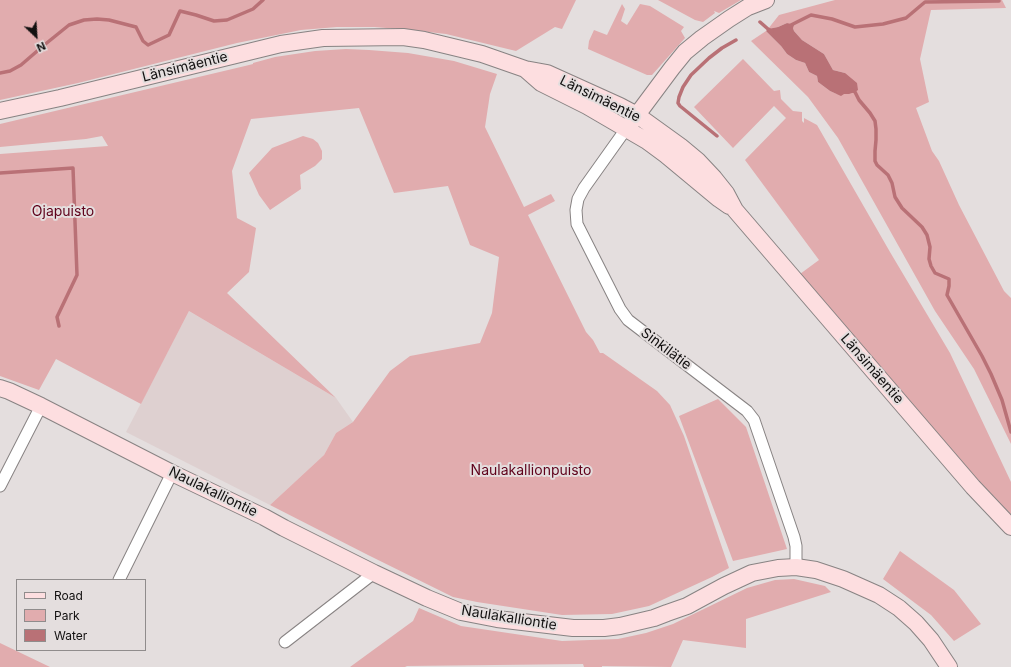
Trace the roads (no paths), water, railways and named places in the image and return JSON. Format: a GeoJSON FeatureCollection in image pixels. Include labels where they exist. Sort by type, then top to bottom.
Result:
{"type":"FeatureCollection","features":[{"type":"Feature","properties":{"kind":"main road"},"geometry":{"type":"LineString","coordinates":[[626,129],[685,52],[729,19],[748,7],[766,0]]}},
{"type":"Feature","properties":{"kind":"main road","name":"Länsimäentie"},"geometry":{"type":"LineString","coordinates":[[0,111],[60,98],[281,44],[323,38],[372,38],[402,45],[424,48],[460,48],[524,69],[547,73],[604,98],[637,115],[680,146],[698,162],[726,193],[735,210],[973,487],[1011,527]]}},
{"type":"Feature","properties":{"kind":"main road","name":"Länsimäentie"},"geometry":{"type":"LineString","coordinates":[[524,69],[541,84],[587,106],[647,141],[719,199],[735,210]]}},
{"type":"Feature","properties":{"kind":"main road","name":"Naulakalliontie"},"geometry":{"type":"LineString","coordinates":[[0,388],[41,406],[374,573],[427,598],[462,612],[497,619],[560,627],[587,629],[620,626],[654,618],[687,606],[752,573],[778,568],[796,567],[816,570],[843,579],[880,595],[899,608],[916,623],[931,640],[948,667]]}},
{"type":"Feature","properties":{"kind":"street","name":"Sinkilätie"},"geometry":{"type":"LineString","coordinates":[[626,129],[584,188],[578,199],[576,210],[577,224],[620,309],[628,320],[747,411],[754,420],[794,538],[796,546],[796,567]]}},
{"type":"Feature","properties":{"kind":"street"},"geometry":{"type":"LineString","coordinates":[[0,486],[41,406]]}},
{"type":"Feature","properties":{"kind":"street"},"geometry":{"type":"LineString","coordinates":[[119,579],[172,473]]}},
{"type":"Feature","properties":{"kind":"street"},"geometry":{"type":"LineString","coordinates":[[285,642],[374,573]]}},
{"type":"Feature","properties":{"kind":"water"},"geometry":{"type":"Polygon","coordinates":[[[787,23],[794,25],[794,31],[802,40],[824,54],[833,70],[845,73],[857,83],[858,90],[841,96],[830,91],[818,82],[817,76],[809,72],[805,63],[796,60],[787,54],[766,31],[787,23]]]}},
{"type":"Feature","properties":{"kind":"waterway"},"geometry":{"type":"LineString","coordinates":[[0,73],[10,71],[21,65],[69,25],[84,20],[109,20],[136,27],[143,41],[148,45],[169,35],[180,11],[214,21],[227,20],[253,9],[263,0]]}},
{"type":"Feature","properties":{"kind":"waterway"},"geometry":{"type":"LineString","coordinates":[[789,26],[811,15],[832,19],[855,27],[883,24],[906,18],[925,2],[999,1]]}},
{"type":"Feature","properties":{"kind":"waterway"},"geometry":{"type":"LineString","coordinates":[[760,22],[772,31]]}},
{"type":"Feature","properties":{"kind":"waterway"},"geometry":{"type":"LineString","coordinates":[[717,136],[680,106],[678,103],[679,97],[683,87],[691,75],[709,58],[736,40]]}},
{"type":"Feature","properties":{"kind":"waterway"},"geometry":{"type":"LineString","coordinates":[[851,90],[855,92],[859,100],[875,121],[875,161],[877,165],[888,175],[892,183],[895,197],[902,208],[922,227],[927,235],[930,247],[929,259],[935,273],[949,279],[947,295],[991,374],[1002,400],[1011,432]]}},
{"type":"Feature","properties":{"kind":"waterway"},"geometry":{"type":"LineString","coordinates":[[0,173],[73,168],[77,275],[57,317],[59,326]]}},
{"type":"Feature","properties":{"kind":"park label","name":"Ojapuisto"},"geometry":{"type":"Point","coordinates":[63,212]}},
{"type":"Feature","properties":{"kind":"park label","name":"Naulakallionpuisto"},"geometry":{"type":"Point","coordinates":[531,471]}}]}
